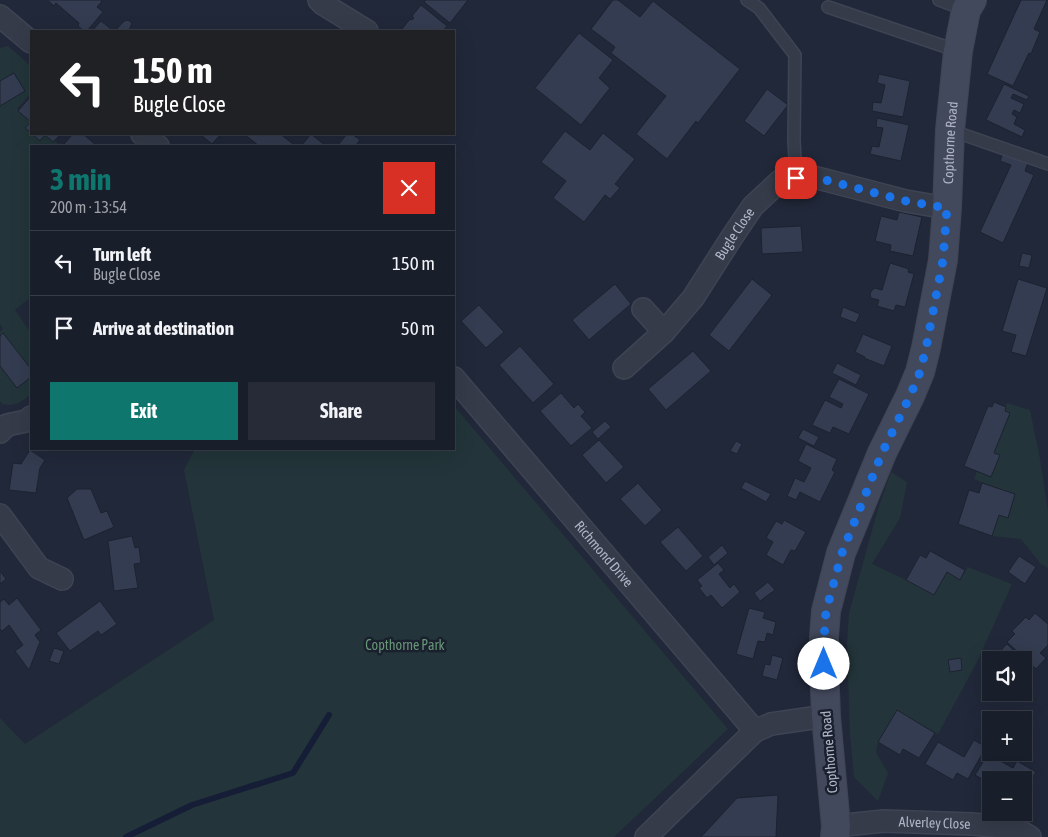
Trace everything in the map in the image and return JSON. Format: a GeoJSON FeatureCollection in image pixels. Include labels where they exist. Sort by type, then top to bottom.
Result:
{"type":"FeatureCollection","features":[{"type":"Feature","properties":{"kind":"main road","name":"Copthorne Road"},"geometry":{"type":"LineString","coordinates":[[835,832],[826,716],[824,638],[826,611],[848,537],[882,453],[920,372],[926,348],[943,260],[950,130],[958,51],[969,5]]}},
{"type":"Feature","properties":{"kind":"street"},"geometry":{"type":"LineString","coordinates":[[320,0],[323,4],[365,30]]}},
{"type":"Feature","properties":{"kind":"street"},"geometry":{"type":"LineString","coordinates":[[1,19],[30,41]]}},
{"type":"Feature","properties":{"kind":"street"},"geometry":{"type":"LineString","coordinates":[[143,135],[157,145]]}},
{"type":"Feature","properties":{"kind":"street","name":"Bugle Close"},"geometry":{"type":"LineString","coordinates":[[624,368],[664,332],[692,298],[753,206],[780,181],[806,175],[906,201],[947,208]]}},
{"type":"Feature","properties":{"kind":"street"},"geometry":{"type":"LineString","coordinates":[[643,309],[664,332]]}},
{"type":"Feature","properties":{"kind":"street","name":"Richmond Drive"},"geometry":{"type":"LineString","coordinates":[[455,379],[755,731]]}},
{"type":"Feature","properties":{"kind":"street"},"geometry":{"type":"LineString","coordinates":[[2,426],[30,419]]}},
{"type":"Feature","properties":{"kind":"street"},"geometry":{"type":"LineString","coordinates":[[0,515],[40,568],[62,579]]}},
{"type":"Feature","properties":{"kind":"street"},"geometry":{"type":"LineString","coordinates":[[646,837],[755,731],[771,724],[826,716]]}},
{"type":"Feature","properties":{"kind":"street","name":"Alverley Close"},"geometry":{"type":"LineString","coordinates":[[835,832],[884,821],[972,824],[1015,828],[1030,837]]}},
{"type":"Feature","properties":{"kind":"lane"},"geometry":{"type":"LineString","coordinates":[[747,0],[761,4],[795,55],[794,140],[796,178]]}},
{"type":"Feature","properties":{"kind":"lane"},"geometry":{"type":"LineString","coordinates":[[939,0],[969,5]]}},
{"type":"Feature","properties":{"kind":"lane"},"geometry":{"type":"LineString","coordinates":[[828,7],[958,51]]}},
{"type":"Feature","properties":{"kind":"lane"},"geometry":{"type":"LineString","coordinates":[[950,130],[1048,164]]}},
{"type":"Feature","properties":{"kind":"green space"},"geometry":{"type":"Polygon","coordinates":[[[8,46],[30,65],[30,94],[17,109],[30,121],[26,128],[30,132],[30,135],[34,135],[40,141],[45,135],[59,145],[30,145],[30,298],[15,310],[30,332],[30,368],[3,334],[0,336],[0,332],[3,329],[0,324],[0,106],[24,91],[14,73],[0,81],[0,48],[8,46]]]}},
{"type":"Feature","properties":{"kind":"green space"},"geometry":{"type":"Polygon","coordinates":[[[0,366],[17,388],[30,378],[30,395],[18,403],[11,405],[2,404],[0,401],[0,366]]]}},
{"type":"Feature","properties":{"kind":"green space"},"geometry":{"type":"Polygon","coordinates":[[[1007,403],[1030,410],[1048,511],[1048,568],[1041,564],[1021,539],[992,536],[999,515],[1008,518],[1015,495],[974,479],[977,471],[1000,455],[994,453],[1010,414],[1005,411],[1007,403]]]}},
{"type":"Feature","properties":{"kind":"green space","name":"Copthorne Park"},"geometry":{"type":"Polygon","coordinates":[[[455,407],[728,729],[614,837],[0,837],[0,718],[25,744],[214,620],[184,470],[194,450],[455,450],[455,407]]]}},
{"type":"Feature","properties":{"kind":"green space"},"geometry":{"type":"Polygon","coordinates":[[[891,472],[907,482],[900,518],[872,564],[906,580],[947,572],[960,580],[968,567],[1012,584],[976,664],[938,734],[897,711],[878,742],[876,752],[888,773],[878,801],[854,777],[850,733],[847,643],[849,613],[878,509],[891,472]]]}},
{"type":"Feature","properties":{"kind":"building"},"geometry":{"type":"Polygon","coordinates":[[[47,0],[101,0],[97,7],[103,12],[88,30],[83,30],[78,26],[79,23],[56,3],[54,6],[47,0]]]}},
{"type":"Feature","properties":{"kind":"building"},"geometry":{"type":"Polygon","coordinates":[[[426,0],[468,0],[450,23],[424,2],[426,0]]]}},
{"type":"Feature","properties":{"kind":"building"},"geometry":{"type":"Polygon","coordinates":[[[613,0],[618,0],[640,17],[653,1],[740,69],[667,159],[636,134],[666,96],[611,53],[615,47],[591,29],[613,0]]]}},
{"type":"Feature","properties":{"kind":"building"},"geometry":{"type":"Polygon","coordinates":[[[1021,0],[1047,0],[1034,29],[1040,32],[1031,54],[1029,53],[1013,86],[987,74],[1021,0]]]}},
{"type":"Feature","properties":{"kind":"building"},"geometry":{"type":"Polygon","coordinates":[[[421,5],[447,26],[444,30],[402,29],[410,19],[414,18],[412,16],[421,5]]]}},
{"type":"Feature","properties":{"kind":"building"},"geometry":{"type":"Polygon","coordinates":[[[128,20],[132,23],[130,28],[128,30],[116,30],[124,21],[128,20]]]}},
{"type":"Feature","properties":{"kind":"building"},"geometry":{"type":"Polygon","coordinates":[[[101,21],[112,30],[93,30],[101,21]]]}},
{"type":"Feature","properties":{"kind":"building"},"geometry":{"type":"Polygon","coordinates":[[[579,33],[613,60],[599,78],[610,88],[581,125],[535,88],[579,33]]]}},
{"type":"Feature","properties":{"kind":"building"},"geometry":{"type":"Polygon","coordinates":[[[14,73],[25,91],[0,106],[0,81],[14,73]]]}},
{"type":"Feature","properties":{"kind":"building"},"geometry":{"type":"Polygon","coordinates":[[[879,74],[910,81],[903,117],[872,111],[873,102],[881,103],[885,85],[877,83],[879,74]]]}},
{"type":"Feature","properties":{"kind":"building"},"geometry":{"type":"Polygon","coordinates":[[[1004,84],[1029,96],[1027,100],[1013,94],[1011,98],[1024,104],[1020,113],[1014,110],[1012,114],[1017,117],[1014,124],[1025,130],[1022,137],[986,120],[1004,84]]]}},
{"type":"Feature","properties":{"kind":"building"},"geometry":{"type":"Polygon","coordinates":[[[767,89],[788,105],[764,136],[744,121],[767,89]]]}},
{"type":"Feature","properties":{"kind":"building"},"geometry":{"type":"Polygon","coordinates":[[[30,97],[30,121],[18,111],[30,97]]]}},
{"type":"Feature","properties":{"kind":"building"},"geometry":{"type":"Polygon","coordinates":[[[877,118],[909,125],[901,161],[870,154],[872,146],[879,147],[883,128],[876,127],[877,118]]]}},
{"type":"Feature","properties":{"kind":"building"},"geometry":{"type":"Polygon","coordinates":[[[30,123],[30,132],[25,128],[30,123]]]}},
{"type":"Feature","properties":{"kind":"building"},"geometry":{"type":"Polygon","coordinates":[[[565,131],[590,150],[603,133],[635,159],[615,184],[620,188],[610,199],[605,195],[584,222],[553,198],[566,181],[541,162],[565,131]]]}},
{"type":"Feature","properties":{"kind":"building"},"geometry":{"type":"Polygon","coordinates":[[[33,135],[45,135],[40,141],[33,135]]]}},
{"type":"Feature","properties":{"kind":"building"},"geometry":{"type":"Polygon","coordinates":[[[45,135],[60,135],[53,142],[45,135]]]}},
{"type":"Feature","properties":{"kind":"building"},"geometry":{"type":"Polygon","coordinates":[[[72,135],[84,135],[96,145],[63,145],[72,135]]]}},
{"type":"Feature","properties":{"kind":"building"},"geometry":{"type":"Polygon","coordinates":[[[201,135],[220,135],[212,144],[201,135]]]}},
{"type":"Feature","properties":{"kind":"building"},"geometry":{"type":"Polygon","coordinates":[[[245,135],[281,135],[293,144],[292,145],[258,145],[245,135]]]}},
{"type":"Feature","properties":{"kind":"building"},"geometry":{"type":"Polygon","coordinates":[[[312,135],[325,145],[302,145],[312,135]]]}},
{"type":"Feature","properties":{"kind":"building"},"geometry":{"type":"Polygon","coordinates":[[[346,135],[353,135],[360,140],[356,145],[338,145],[346,135]]]}},
{"type":"Feature","properties":{"kind":"building"},"geometry":{"type":"Polygon","coordinates":[[[1004,151],[1028,162],[1025,171],[1034,175],[1003,243],[980,232],[1011,165],[1000,161],[1004,151]]]}},
{"type":"Feature","properties":{"kind":"building"},"geometry":{"type":"Polygon","coordinates":[[[899,212],[922,217],[913,256],[890,251],[891,245],[875,241],[881,216],[897,220],[899,212]]]}},
{"type":"Feature","properties":{"kind":"building"},"geometry":{"type":"Polygon","coordinates":[[[801,226],[803,252],[762,254],[761,228],[801,226]]]}},
{"type":"Feature","properties":{"kind":"building"},"geometry":{"type":"Polygon","coordinates":[[[1022,253],[1032,255],[1029,268],[1019,266],[1022,253]]]}},
{"type":"Feature","properties":{"kind":"building"},"geometry":{"type":"Polygon","coordinates":[[[890,263],[909,269],[908,272],[914,274],[905,307],[896,305],[894,311],[877,306],[879,300],[871,298],[870,294],[875,288],[882,290],[890,263]]]}},
{"type":"Feature","properties":{"kind":"building"},"geometry":{"type":"Polygon","coordinates":[[[752,279],[772,295],[729,351],[709,335],[752,279]]]}},
{"type":"Feature","properties":{"kind":"building"},"geometry":{"type":"Polygon","coordinates":[[[1018,279],[1047,288],[1026,356],[1011,352],[1016,335],[1002,331],[1018,279]]]}},
{"type":"Feature","properties":{"kind":"building"},"geometry":{"type":"Polygon","coordinates":[[[615,284],[631,304],[589,340],[572,320],[615,284]]]}},
{"type":"Feature","properties":{"kind":"building"},"geometry":{"type":"Polygon","coordinates":[[[479,305],[504,332],[486,348],[461,321],[479,305]]]}},
{"type":"Feature","properties":{"kind":"building"},"geometry":{"type":"Polygon","coordinates":[[[843,307],[860,314],[856,323],[840,317],[843,307]]]}},
{"type":"Feature","properties":{"kind":"building"},"geometry":{"type":"Polygon","coordinates":[[[3,333],[30,368],[30,378],[17,388],[0,366],[0,336],[3,333]]]}},
{"type":"Feature","properties":{"kind":"building"},"geometry":{"type":"Polygon","coordinates":[[[863,334],[892,346],[884,366],[855,352],[863,334]]]}},
{"type":"Feature","properties":{"kind":"building"},"geometry":{"type":"Polygon","coordinates":[[[520,346],[554,384],[533,403],[499,365],[520,346]]]}},
{"type":"Feature","properties":{"kind":"building"},"geometry":{"type":"Polygon","coordinates":[[[693,351],[711,371],[666,410],[648,389],[693,351]]]}},
{"type":"Feature","properties":{"kind":"building"},"geometry":{"type":"Polygon","coordinates":[[[837,363],[861,375],[856,385],[832,373],[837,363]]]}},
{"type":"Feature","properties":{"kind":"building"},"geometry":{"type":"Polygon","coordinates":[[[839,379],[869,394],[849,434],[833,427],[830,433],[812,425],[825,400],[841,408],[843,404],[829,397],[839,379]]]}},
{"type":"Feature","properties":{"kind":"building"},"geometry":{"type":"Polygon","coordinates":[[[561,393],[574,408],[578,404],[585,412],[581,416],[592,428],[571,446],[540,411],[561,393]]]}},
{"type":"Feature","properties":{"kind":"building"},"geometry":{"type":"Polygon","coordinates":[[[994,402],[1006,407],[1005,411],[1010,413],[994,453],[1000,455],[991,477],[964,466],[988,406],[992,407],[994,402]]]}},
{"type":"Feature","properties":{"kind":"building"},"geometry":{"type":"Polygon","coordinates":[[[605,421],[611,427],[598,439],[592,432],[605,421]]]}},
{"type":"Feature","properties":{"kind":"building"},"geometry":{"type":"Polygon","coordinates":[[[803,429],[819,437],[814,446],[798,438],[803,429]]]}},
{"type":"Feature","properties":{"kind":"building"},"geometry":{"type":"Polygon","coordinates":[[[599,440],[624,467],[606,483],[582,455],[599,440]]]}},
{"type":"Feature","properties":{"kind":"building"},"geometry":{"type":"Polygon","coordinates":[[[736,441],[742,444],[737,454],[730,451],[736,441]]]}},
{"type":"Feature","properties":{"kind":"building"},"geometry":{"type":"Polygon","coordinates":[[[806,444],[837,459],[832,470],[835,472],[820,502],[800,492],[796,500],[787,496],[795,478],[804,482],[811,468],[798,461],[806,444]]]}},
{"type":"Feature","properties":{"kind":"building"},"geometry":{"type":"Polygon","coordinates":[[[30,450],[45,460],[40,468],[36,493],[9,490],[13,463],[21,464],[30,450]]]}},
{"type":"Feature","properties":{"kind":"building"},"geometry":{"type":"Polygon","coordinates":[[[745,481],[771,494],[766,502],[741,488],[745,481]]]}},
{"type":"Feature","properties":{"kind":"building"},"geometry":{"type":"Polygon","coordinates":[[[638,483],[662,510],[645,526],[620,499],[638,483]]]}},
{"type":"Feature","properties":{"kind":"building"},"geometry":{"type":"Polygon","coordinates":[[[982,483],[1015,494],[1008,518],[999,515],[992,536],[958,524],[969,490],[979,493],[982,483]]]}},
{"type":"Feature","properties":{"kind":"building"},"geometry":{"type":"Polygon","coordinates":[[[77,489],[91,489],[101,513],[107,511],[114,527],[84,540],[67,498],[77,489]]]}},
{"type":"Feature","properties":{"kind":"building"},"geometry":{"type":"Polygon","coordinates":[[[784,520],[806,532],[795,551],[791,550],[783,565],[766,555],[773,542],[766,538],[776,521],[782,524],[784,520]]]}},
{"type":"Feature","properties":{"kind":"building"},"geometry":{"type":"Polygon","coordinates":[[[678,527],[703,556],[686,571],[660,542],[678,527]]]}},
{"type":"Feature","properties":{"kind":"building"},"geometry":{"type":"Polygon","coordinates":[[[132,536],[135,548],[139,547],[141,563],[134,564],[138,588],[114,591],[108,541],[132,536]]]}},
{"type":"Feature","properties":{"kind":"building"},"geometry":{"type":"Polygon","coordinates":[[[722,545],[728,553],[714,565],[708,557],[722,545]]]}},
{"type":"Feature","properties":{"kind":"building"},"geometry":{"type":"Polygon","coordinates":[[[930,551],[965,570],[960,580],[947,572],[934,595],[906,580],[920,555],[926,558],[930,551]]]}},
{"type":"Feature","properties":{"kind":"building"},"geometry":{"type":"Polygon","coordinates":[[[1019,556],[1036,567],[1025,584],[1008,572],[1019,556]]]}},
{"type":"Feature","properties":{"kind":"building"},"geometry":{"type":"Polygon","coordinates":[[[718,563],[724,570],[719,574],[730,588],[734,584],[740,592],[722,608],[711,595],[707,598],[699,588],[702,586],[697,580],[718,563]]]}},
{"type":"Feature","properties":{"kind":"building"},"geometry":{"type":"Polygon","coordinates":[[[0,571],[6,579],[0,584],[0,571]]]}},
{"type":"Feature","properties":{"kind":"building"},"geometry":{"type":"Polygon","coordinates":[[[768,582],[775,590],[760,601],[754,593],[768,582]]]}},
{"type":"Feature","properties":{"kind":"building"},"geometry":{"type":"Polygon","coordinates":[[[17,598],[41,630],[35,635],[40,642],[29,670],[15,651],[23,645],[9,625],[2,631],[0,629],[0,602],[4,599],[9,605],[17,598]]]}},
{"type":"Feature","properties":{"kind":"building"},"geometry":{"type":"Polygon","coordinates":[[[100,601],[117,624],[101,635],[98,631],[70,651],[56,633],[100,601]]]}},
{"type":"Feature","properties":{"kind":"building"},"geometry":{"type":"Polygon","coordinates":[[[749,608],[765,612],[763,618],[776,622],[773,635],[767,633],[765,642],[758,641],[753,659],[736,654],[749,608]]]}},
{"type":"Feature","properties":{"kind":"building"},"geometry":{"type":"Polygon","coordinates":[[[1035,613],[1048,624],[1048,645],[1040,653],[1046,658],[1036,669],[1032,665],[1032,651],[1017,651],[1007,642],[1015,634],[1012,631],[1026,617],[1029,620],[1035,613]]]}},
{"type":"Feature","properties":{"kind":"building"},"geometry":{"type":"Polygon","coordinates":[[[1007,644],[1014,651],[1000,651],[1007,644]]]}},
{"type":"Feature","properties":{"kind":"building"},"geometry":{"type":"Polygon","coordinates":[[[54,648],[64,651],[59,664],[49,661],[54,648]]]}},
{"type":"Feature","properties":{"kind":"building"},"geometry":{"type":"Polygon","coordinates":[[[772,655],[783,658],[777,680],[762,676],[765,664],[770,665],[772,655]]]}},
{"type":"Feature","properties":{"kind":"building"},"geometry":{"type":"Polygon","coordinates":[[[961,658],[962,670],[950,672],[948,660],[961,658]]]}},
{"type":"Feature","properties":{"kind":"building"},"geometry":{"type":"Polygon","coordinates":[[[897,710],[935,733],[919,758],[903,749],[900,755],[878,742],[897,710]]]}},
{"type":"Feature","properties":{"kind":"building"},"geometry":{"type":"Polygon","coordinates":[[[974,740],[982,745],[982,754],[968,779],[957,773],[953,780],[925,764],[938,742],[964,757],[974,740]]]}},
{"type":"Feature","properties":{"kind":"building"},"geometry":{"type":"Polygon","coordinates":[[[984,761],[1000,761],[1013,768],[1017,761],[1036,772],[1032,778],[1032,771],[982,771],[982,779],[975,775],[984,761]]]}},
{"type":"Feature","properties":{"kind":"building"},"geometry":{"type":"Polygon","coordinates":[[[778,795],[776,837],[701,837],[737,798],[778,795]]]}},
{"type":"Feature","properties":{"kind":"waterway"},"geometry":{"type":"LineString","coordinates":[[126,837],[192,805],[293,773],[329,715]]}},
{"type":"Feature","properties":{"kind":"route"},"geometry":{"type":"LineString","coordinates":[[796,178],[806,175],[906,201],[947,208],[943,260],[920,372],[882,453],[842,553],[826,611],[824,664]]}}]}
